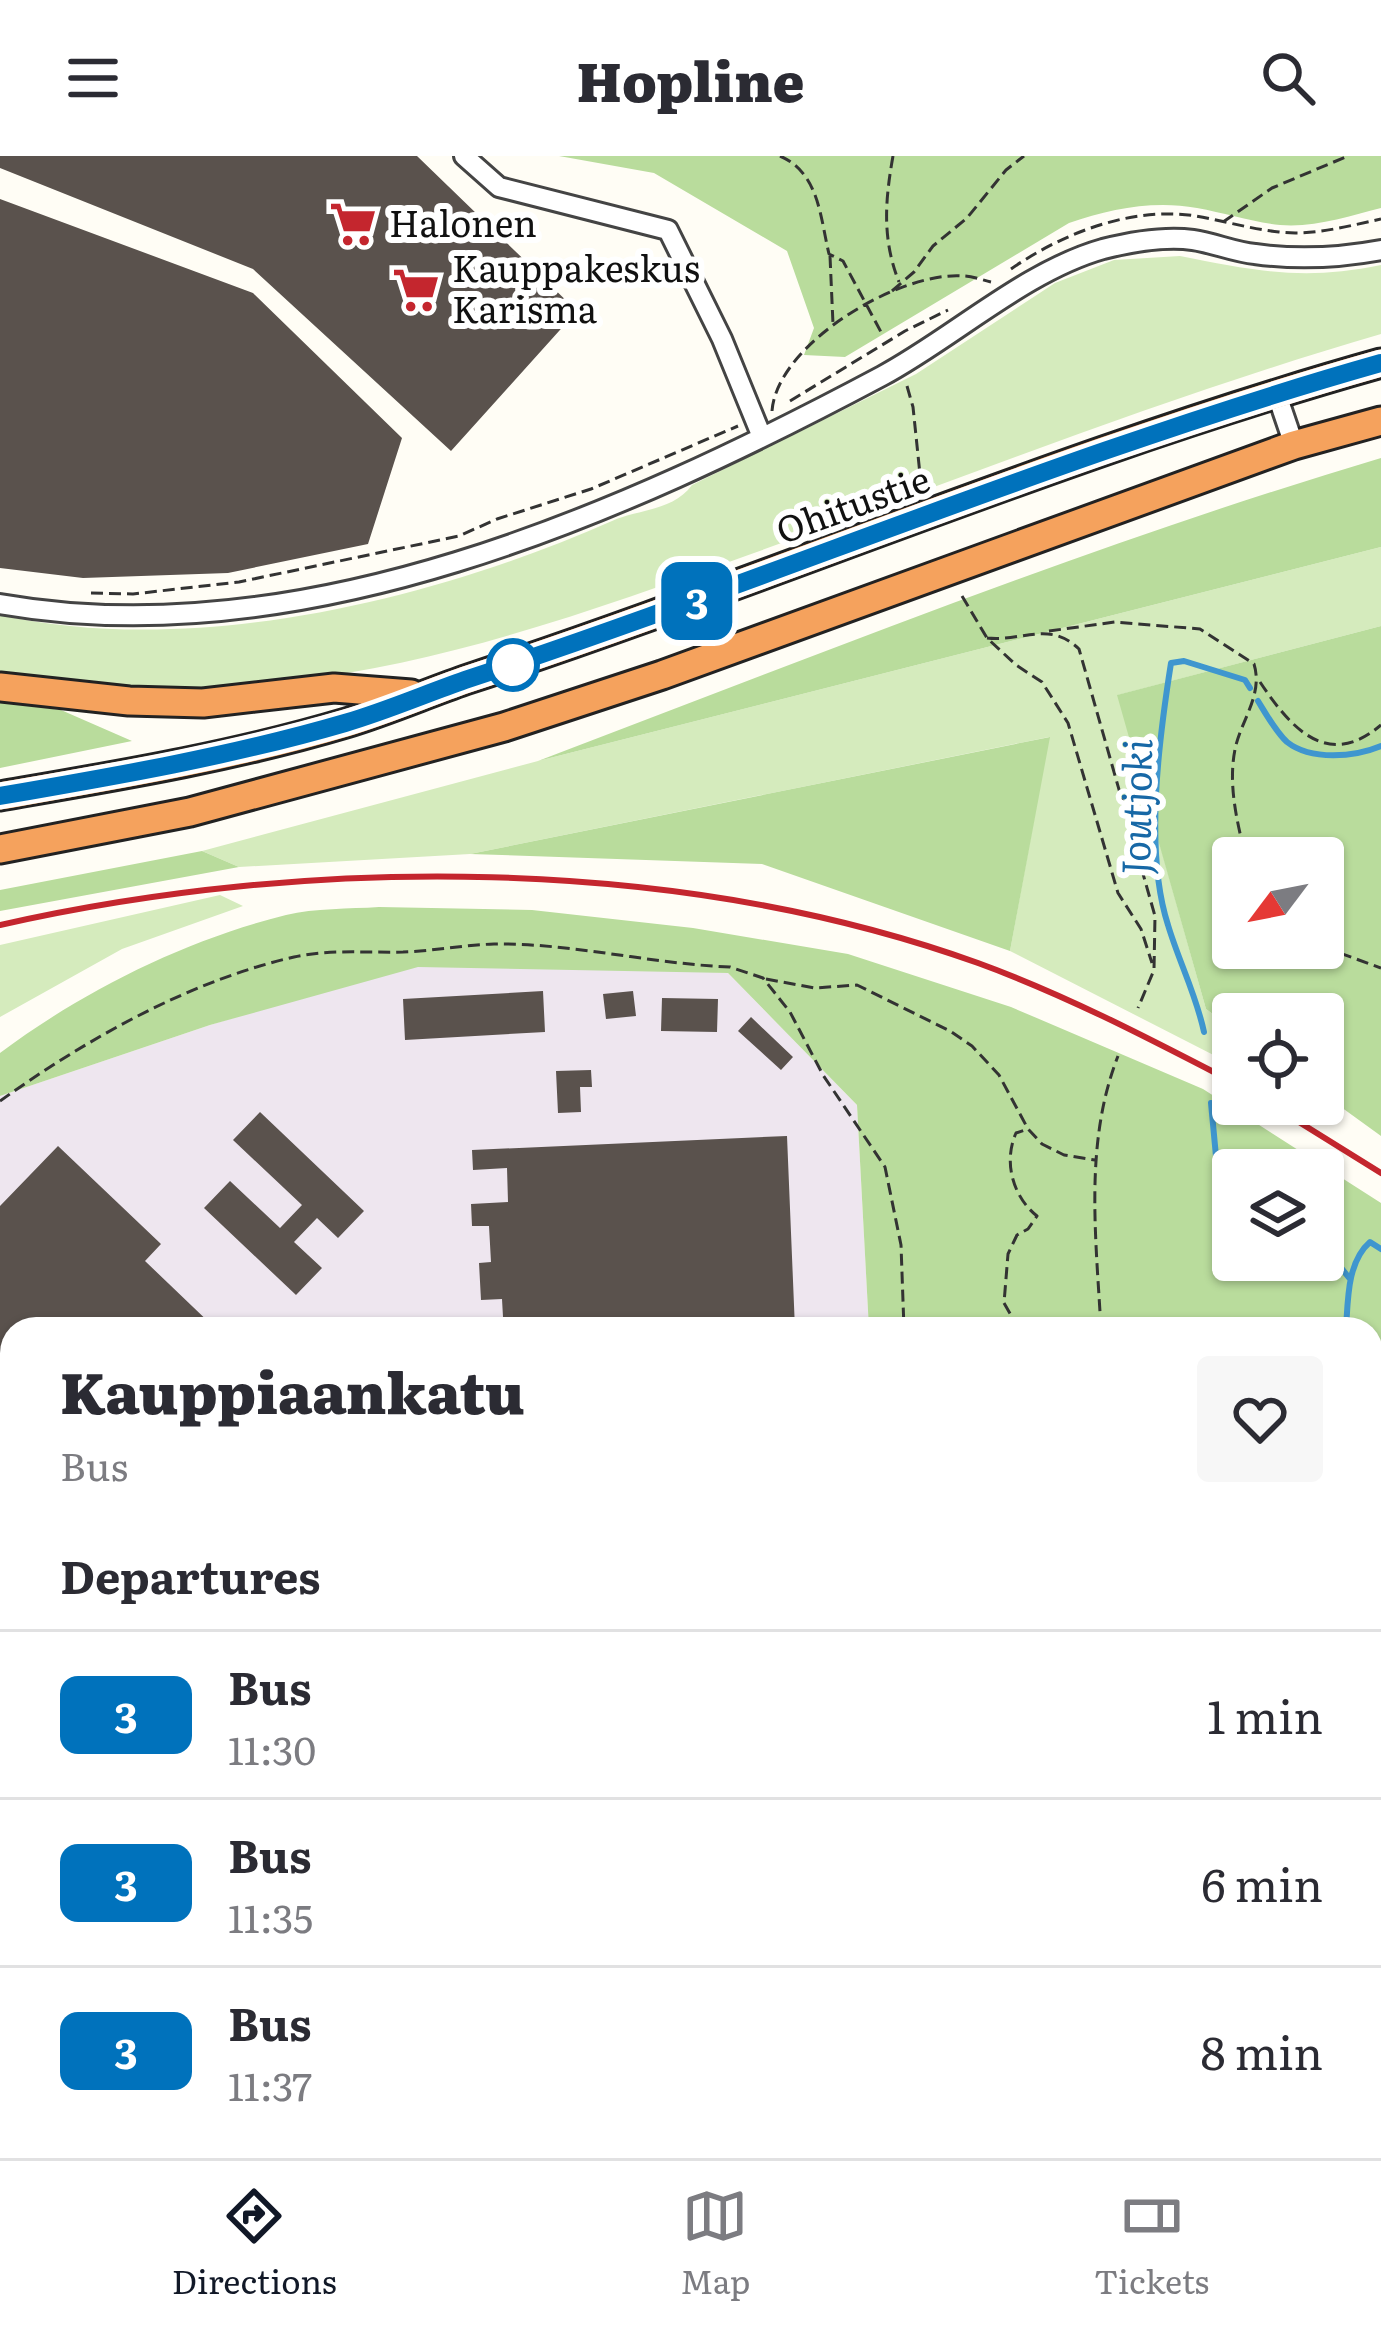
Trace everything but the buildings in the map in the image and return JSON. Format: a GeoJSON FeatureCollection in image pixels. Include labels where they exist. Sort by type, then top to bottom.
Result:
{"type":"FeatureCollection","features":[{"type":"Feature","properties":{"kind":"highway","name":"Ohitustie"},"geometry":{"type":"LineString","coordinates":[[0,796],[171,766],[347,722],[631,626],[1276,392],[1381,363]]}},
{"type":"Feature","properties":{"kind":"highway"},"geometry":{"type":"LineString","coordinates":[[0,849],[190,812],[504,727],[662,675],[1294,446],[1381,421]]}},
{"type":"Feature","properties":{"kind":"highway"},"geometry":{"type":"LineString","coordinates":[[0,687],[203,703],[334,688],[421,695]]}},
{"type":"Feature","properties":{"kind":"street"},"geometry":{"type":"LineString","coordinates":[[464,156],[499,187],[668,230],[722,339],[758,429]]}},
{"type":"Feature","properties":{"kind":"street"},"geometry":{"type":"LineString","coordinates":[[0,604],[100,616],[239,609],[327,596],[500,548],[685,474],[758,429],[883,376],[1031,284],[1099,250],[1153,239],[1191,240],[1250,254],[1294,258],[1333,259],[1381,250]]}},
{"type":"Feature","properties":{"kind":"street"},"geometry":{"type":"LineString","coordinates":[[1276,392],[1294,446]]}},
{"type":"Feature","properties":{"kind":"path"},"geometry":{"type":"LineString","coordinates":[[780,156],[809,176],[830,254],[832,326]]}},
{"type":"Feature","properties":{"kind":"path"},"geometry":{"type":"LineString","coordinates":[[893,156],[885,227],[887,251],[900,284]]}},
{"type":"Feature","properties":{"kind":"path"},"geometry":{"type":"LineString","coordinates":[[87,593],[133,594],[238,582],[459,536],[758,429],[772,412],[774,392],[783,374],[832,326],[900,284],[1024,156]]}},
{"type":"Feature","properties":{"kind":"path"},"geometry":{"type":"LineString","coordinates":[[1223,222],[1272,188],[1348,156]]}},
{"type":"Feature","properties":{"kind":"path"},"geometry":{"type":"LineString","coordinates":[[1009,271],[1041,249],[1098,225],[1146,217],[1191,215],[1282,233],[1325,231],[1381,219]]}},
{"type":"Feature","properties":{"kind":"path"},"geometry":{"type":"LineString","coordinates":[[830,254],[842,261],[880,332]]}},
{"type":"Feature","properties":{"kind":"path"},"geometry":{"type":"LineString","coordinates":[[890,292],[962,275],[993,283],[976,294]]}},
{"type":"Feature","properties":{"kind":"path"},"geometry":{"type":"LineString","coordinates":[[793,400],[905,331],[961,305]]}},
{"type":"Feature","properties":{"kind":"path"},"geometry":{"type":"LineString","coordinates":[[906,383],[913,407],[920,484]]}},
{"type":"Feature","properties":{"kind":"path"},"geometry":{"type":"LineString","coordinates":[[962,596],[987,638],[1042,682],[1068,723],[1118,893],[1141,929],[1154,970]]}},
{"type":"Feature","properties":{"kind":"path"},"geometry":{"type":"LineString","coordinates":[[987,638],[1008,640],[1114,622],[1200,629],[1254,664],[1282,714],[1320,743],[1349,743],[1381,724]]}},
{"type":"Feature","properties":{"kind":"path"},"geometry":{"type":"LineString","coordinates":[[1047,631],[1066,636],[1078,649],[1155,916],[1154,970],[1138,1008]]}},
{"type":"Feature","properties":{"kind":"path"},"geometry":{"type":"LineString","coordinates":[[1242,837],[1232,785],[1236,747],[1259,680]]}},
{"type":"Feature","properties":{"kind":"path"},"geometry":{"type":"LineString","coordinates":[[0,1101],[84,1045],[228,977],[295,957],[492,944],[730,967],[815,988],[857,985],[972,1046],[999,1075],[1028,1129],[1042,1144],[1064,1155],[1095,1160]]}},
{"type":"Feature","properties":{"kind":"path"},"geometry":{"type":"LineString","coordinates":[[1344,955],[1381,968]]}},
{"type":"Feature","properties":{"kind":"path"},"geometry":{"type":"LineString","coordinates":[[763,978],[790,1012],[823,1075],[884,1166],[901,1245],[904,1317]]}},
{"type":"Feature","properties":{"kind":"path"},"geometry":{"type":"LineString","coordinates":[[1101,1317],[1095,1160],[1103,1093],[1118,1056]]}},
{"type":"Feature","properties":{"kind":"path"},"geometry":{"type":"LineString","coordinates":[[1012,1317],[1004,1303],[1006,1265],[1017,1235],[1037,1216],[1017,1198],[1009,1153],[1016,1132],[1028,1129]]}},
{"type":"Feature","properties":{"kind":"shaded area"},"geometry":{"type":"Polygon","coordinates":[[[443,955],[728,973],[857,1105],[868,1317],[0,1317],[0,1096],[210,1025],[443,955]]]}},
{"type":"Feature","properties":{"kind":"green space"},"geometry":{"type":"Polygon","coordinates":[[[559,156],[1381,156],[1381,208],[1293,225],[1181,206],[1132,207],[1100,214],[1069,223],[845,357],[804,355],[814,328],[787,251],[654,173],[559,156]]]}},
{"type":"Feature","properties":{"kind":"green space"},"geometry":{"type":"Polygon","coordinates":[[[1180,256],[1280,272],[1381,265],[1381,334],[1144,411],[640,593],[467,647],[350,673],[253,685],[145,686],[0,674],[0,615],[75,627],[153,630],[232,625],[391,597],[542,549],[675,500],[692,485],[916,374],[1055,283],[1114,260],[1180,256]]]}},
{"type":"Feature","properties":{"kind":"green space"},"geometry":{"type":"Polygon","coordinates":[[[1381,458],[1381,547],[538,761],[1062,563],[1381,458]]]}},
{"type":"Feature","properties":{"kind":"green space"},"geometry":{"type":"Polygon","coordinates":[[[1381,547],[1381,626],[1118,695],[1206,1009],[1212,1013],[1212,1054],[1010,951],[1049,737],[470,854],[239,867],[202,851],[1381,547]]]}},
{"type":"Feature","properties":{"kind":"green space"},"geometry":{"type":"Polygon","coordinates":[[[1381,626],[1381,1136],[1344,1109],[1344,993],[1212,993],[1212,1013],[1206,1009],[1117,695],[1381,626]]]}},
{"type":"Feature","properties":{"kind":"green space"},"geometry":{"type":"Polygon","coordinates":[[[0,702],[61,710],[132,741],[0,768],[0,702]]]}},
{"type":"Feature","properties":{"kind":"green space"},"geometry":{"type":"Polygon","coordinates":[[[1050,737],[1010,951],[762,864],[470,854],[1050,737]]]}},
{"type":"Feature","properties":{"kind":"green space"},"geometry":{"type":"Polygon","coordinates":[[[202,851],[239,867],[0,911],[0,890],[202,851]]]}},
{"type":"Feature","properties":{"kind":"green space"},"geometry":{"type":"Polygon","coordinates":[[[220,895],[243,906],[122,949],[0,1017],[0,945],[220,895]]]}},
{"type":"Feature","properties":{"kind":"green space"},"geometry":{"type":"Polygon","coordinates":[[[368,908],[532,910],[693,928],[848,954],[1011,1007],[1203,1089],[1212,1095],[1212,1125],[1259,1125],[1297,1149],[1212,1149],[1212,1281],[1344,1281],[1344,1179],[1381,1203],[1381,1317],[868,1317],[857,1105],[728,973],[418,967],[210,1025],[0,1096],[0,1053],[32,1030],[173,953],[286,915],[368,908]]]}},
{"type":"Feature","properties":{"kind":"waterway","name":"Joutjoki"},"geometry":{"type":"LineString","coordinates":[[1204,1032],[1168,925],[1157,864],[1158,760],[1171,663],[1184,661],[1245,680],[1250,688]]}},
{"type":"Feature","properties":{"kind":"waterway"},"geometry":{"type":"LineString","coordinates":[[1258,701],[1279,733],[1297,748],[1333,755],[1381,746]]}},
{"type":"Feature","properties":{"kind":"waterway","name":"Joutjoki"},"geometry":{"type":"LineString","coordinates":[[1211,1103],[1215,1149]]}},
{"type":"Feature","properties":{"kind":"waterway","name":"Joutjoki"},"geometry":{"type":"LineString","coordinates":[[1347,1317],[1357,1260],[1370,1242],[1381,1249]]}},
{"type":"Feature","properties":{"kind":"waterway","name":"Joutjoki"},"geometry":{"type":"LineString","coordinates":[[1344,1271],[1350,1279]]}},
{"type":"Feature","properties":{"kind":"railway"},"geometry":{"type":"LineString","coordinates":[[0,925],[118,902],[241,886],[492,877],[618,885],[742,902],[862,927],[978,963],[1075,1003],[1212,1071]]}},
{"type":"Feature","properties":{"kind":"railway"},"geometry":{"type":"LineString","coordinates":[[1304,1125],[1381,1173]]}},
{"type":"Feature","properties":{"kind":"bus line","name":"3"},"geometry":{"type":"LineString","coordinates":[[0,796],[171,766],[347,722],[623,628],[1276,392],[1381,363]]}},
{"type":"Feature","properties":{"kind":"place","name":"Halonen"},"geometry":{"type":"Point","coordinates":[353,224]}},
{"type":"Feature","properties":{"kind":"place","name":"Kauppakeskus Karisma"},"geometry":{"type":"Point","coordinates":[416,290]}}]}
